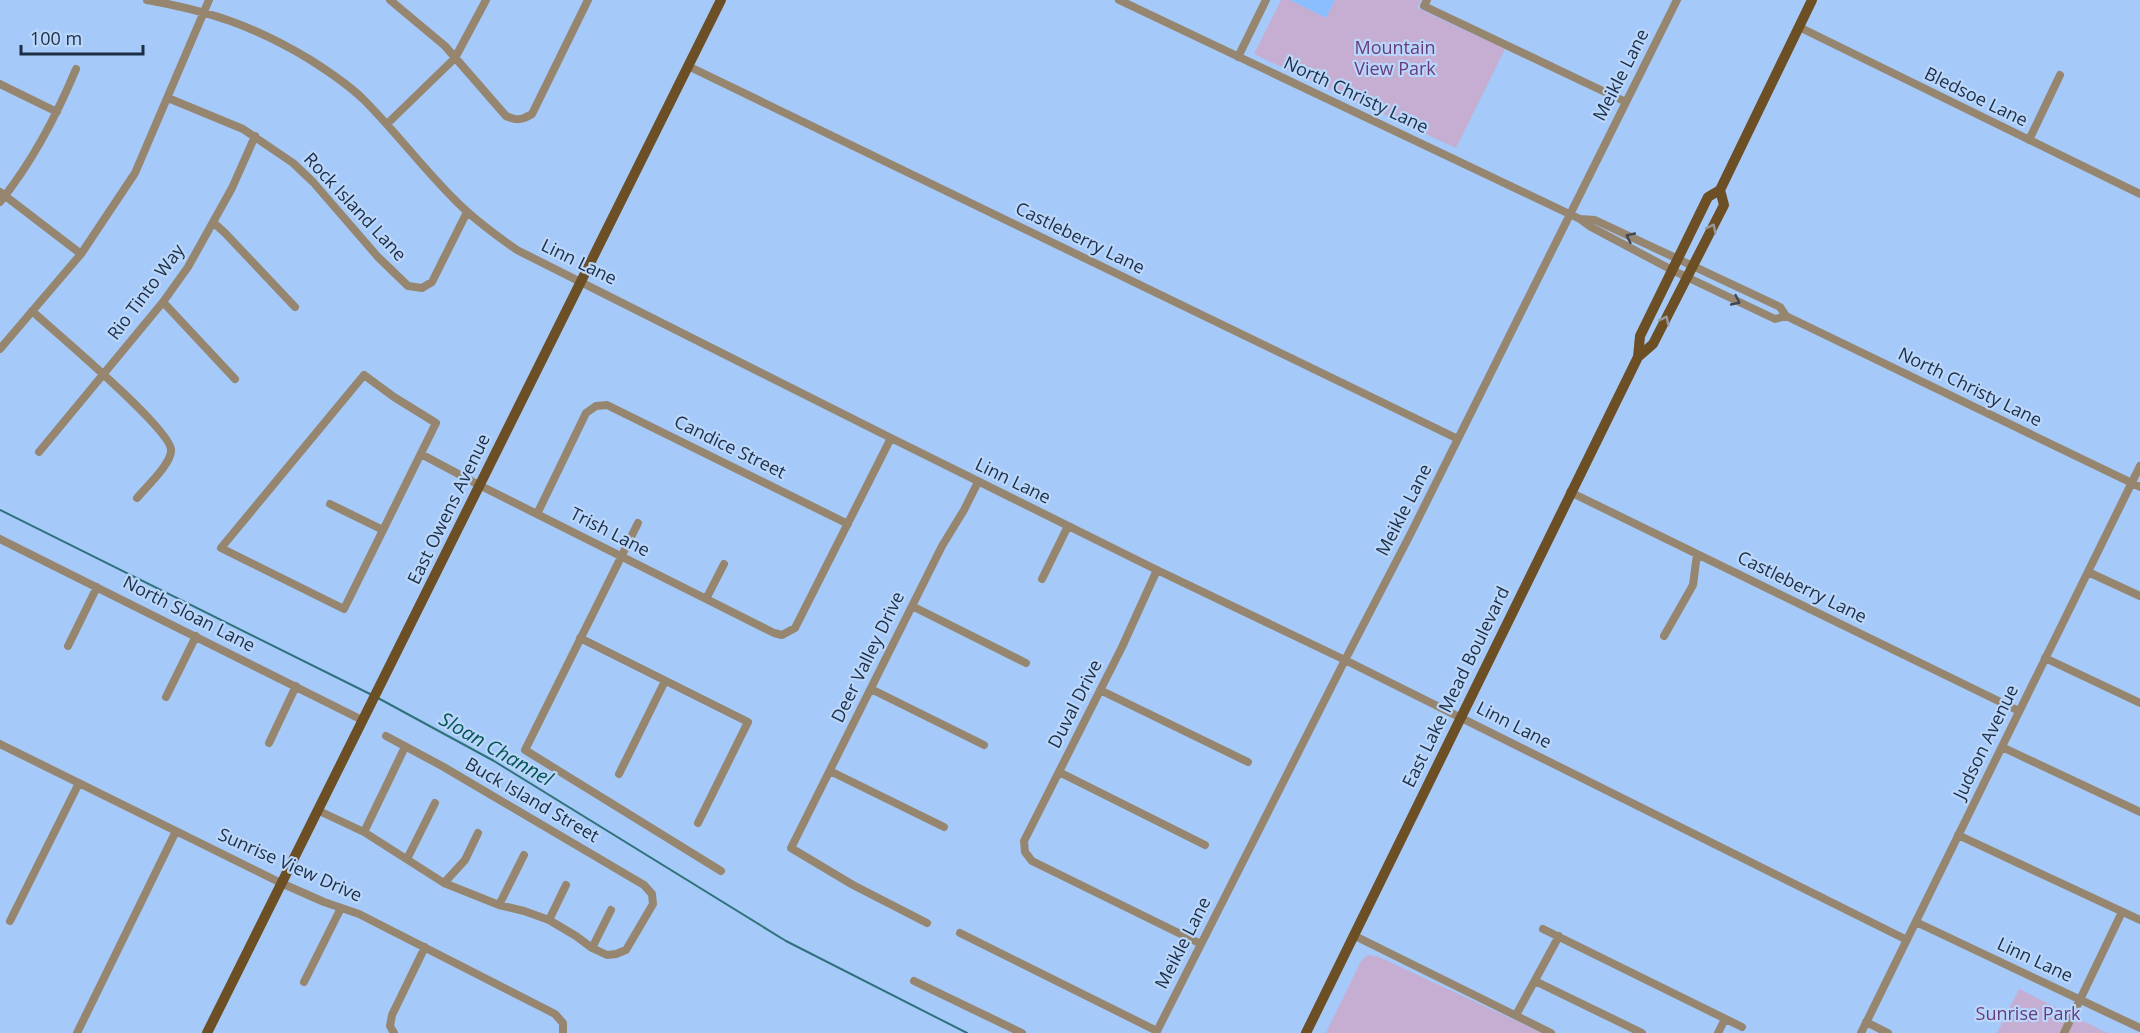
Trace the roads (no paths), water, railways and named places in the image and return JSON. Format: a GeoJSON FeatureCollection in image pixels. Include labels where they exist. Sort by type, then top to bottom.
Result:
{"type":"FeatureCollection","features":[{"type":"Feature","properties":{"kind":"main road","name":"East Owens Avenue"},"geometry":{"type":"LineString","coordinates":[[207,1033],[721,0]]}},
{"type":"Feature","properties":{"kind":"main road","name":"East Lake Mead Boulevard"},"geometry":{"type":"LineString","coordinates":[[1306,1033],[1638,357],[1640,336],[1672,270],[1708,197],[1720,190],[1812,0]]}},
{"type":"Feature","properties":{"kind":"main road","name":"East Lake Mead Boulevard"},"geometry":{"type":"LineString","coordinates":[[1638,357],[1653,344],[1724,205],[1720,190]]}},
{"type":"Feature","properties":{"kind":"street","name":"Linn Lane"},"geometry":{"type":"LineString","coordinates":[[147,0],[204,12],[233,21],[274,39],[320,66],[361,97],[467,212],[517,250],[978,482],[1345,660],[1907,940]]}},
{"type":"Feature","properties":{"kind":"street"},"geometry":{"type":"LineString","coordinates":[[0,349],[81,254],[135,173],[209,0]]}},
{"type":"Feature","properties":{"kind":"street"},"geometry":{"type":"LineString","coordinates":[[390,0],[431,33],[506,116],[514,120],[522,120],[532,114],[588,0]]}},
{"type":"Feature","properties":{"kind":"street"},"geometry":{"type":"LineString","coordinates":[[387,124],[455,58],[486,0]]}},
{"type":"Feature","properties":{"kind":"street","name":"North Christy Lane"},"geometry":{"type":"LineString","coordinates":[[1119,0],[1580,219],[1672,270],[1775,319],[1786,316]]}},
{"type":"Feature","properties":{"kind":"street"},"geometry":{"type":"LineString","coordinates":[[1238,57],[1266,0]]}},
{"type":"Feature","properties":{"kind":"street"},"geometry":{"type":"LineString","coordinates":[[1427,0],[1424,6],[1626,102]]}},
{"type":"Feature","properties":{"kind":"street","name":"Meikle Lane"},"geometry":{"type":"LineString","coordinates":[[1157,1032],[1458,439],[1677,0]]}},
{"type":"Feature","properties":{"kind":"street","name":"Bledsoe Lane"},"geometry":{"type":"LineString","coordinates":[[1799,27],[2140,194]]}},
{"type":"Feature","properties":{"kind":"street","name":"Castleberry Lane"},"geometry":{"type":"LineString","coordinates":[[687,66],[1458,439]]}},
{"type":"Feature","properties":{"kind":"street"},"geometry":{"type":"LineString","coordinates":[[76,69],[34,156],[2,196],[81,254]]}},
{"type":"Feature","properties":{"kind":"street"},"geometry":{"type":"LineString","coordinates":[[2029,141],[2060,75]]}},
{"type":"Feature","properties":{"kind":"street"},"geometry":{"type":"LineString","coordinates":[[0,84],[57,112]]}},
{"type":"Feature","properties":{"kind":"street","name":"Rock Island Lane"},"geometry":{"type":"LineString","coordinates":[[168,98],[243,129],[292,163],[313,182],[378,257],[408,286],[422,288],[432,282],[467,212]]}},
{"type":"Feature","properties":{"kind":"street","name":"Rio Tinto Way"},"geometry":{"type":"LineString","coordinates":[[39,452],[163,302],[188,267],[214,224],[255,136]]}},
{"type":"Feature","properties":{"kind":"street","name":"North Christy Lane"},"geometry":{"type":"LineString","coordinates":[[1580,219],[1595,220],[1780,307],[1786,316],[2136,485]]}},
{"type":"Feature","properties":{"kind":"street"},"geometry":{"type":"LineString","coordinates":[[214,224],[295,307]]}},
{"type":"Feature","properties":{"kind":"street"},"geometry":{"type":"LineString","coordinates":[[163,302],[235,379]]}},
{"type":"Feature","properties":{"kind":"street"},"geometry":{"type":"LineString","coordinates":[[32,311],[105,374],[171,446],[172,452],[166,465],[137,498]]}},
{"type":"Feature","properties":{"kind":"street"},"geometry":{"type":"LineString","coordinates":[[364,375],[436,423],[383,530],[344,609],[221,548],[364,375]]}},
{"type":"Feature","properties":{"kind":"street","name":"Candice Street"},"geometry":{"type":"LineString","coordinates":[[537,514],[586,413],[596,406],[608,405],[848,524]]}},
{"type":"Feature","properties":{"kind":"street"},"geometry":{"type":"LineString","coordinates":[[848,524],[891,438]]}},
{"type":"Feature","properties":{"kind":"street","name":"Trish Lane"},"geometry":{"type":"LineString","coordinates":[[421,454],[774,633],[786,633],[795,628],[848,524]]}},
{"type":"Feature","properties":{"kind":"street","name":"Judson Avenue"},"geometry":{"type":"LineString","coordinates":[[1861,1033],[2088,572],[2136,485],[2140,466]]}},
{"type":"Feature","properties":{"kind":"street","name":"Deer Valley Drive"},"geometry":{"type":"LineString","coordinates":[[927,923],[853,885],[791,848],[942,546],[978,482]]}},
{"type":"Feature","properties":{"kind":"street","name":"Castleberry Lane"},"geometry":{"type":"LineString","coordinates":[[1570,492],[2019,711]]}},
{"type":"Feature","properties":{"kind":"street"},"geometry":{"type":"LineString","coordinates":[[330,504],[383,530]]}},
{"type":"Feature","properties":{"kind":"street"},"geometry":{"type":"LineString","coordinates":[[638,523],[525,750],[721,871]]}},
{"type":"Feature","properties":{"kind":"street"},"geometry":{"type":"LineString","coordinates":[[1042,579],[1068,526]]}},
{"type":"Feature","properties":{"kind":"street","name":"North Sloan Lane"},"geometry":{"type":"LineString","coordinates":[[0,539],[362,720]]}},
{"type":"Feature","properties":{"kind":"street"},"geometry":{"type":"LineString","coordinates":[[1664,636],[1693,585],[1697,554]]}},
{"type":"Feature","properties":{"kind":"street"},"geometry":{"type":"LineString","coordinates":[[706,599],[724,564]]}},
{"type":"Feature","properties":{"kind":"street","name":"Duval Drive"},"geometry":{"type":"LineString","coordinates":[[1157,570],[1024,841],[1025,852],[1032,861],[1201,944]]}},
{"type":"Feature","properties":{"kind":"street"},"geometry":{"type":"LineString","coordinates":[[2088,572],[2140,596]]}},
{"type":"Feature","properties":{"kind":"street"},"geometry":{"type":"LineString","coordinates":[[68,646],[97,587]]}},
{"type":"Feature","properties":{"kind":"street"},"geometry":{"type":"LineString","coordinates":[[912,606],[1026,663]]}},
{"type":"Feature","properties":{"kind":"street"},"geometry":{"type":"LineString","coordinates":[[166,697],[196,636]]}},
{"type":"Feature","properties":{"kind":"street"},"geometry":{"type":"LineString","coordinates":[[580,638],[748,722],[698,823]]}},
{"type":"Feature","properties":{"kind":"street"},"geometry":{"type":"LineString","coordinates":[[2045,658],[2140,703]]}},
{"type":"Feature","properties":{"kind":"street"},"geometry":{"type":"LineString","coordinates":[[619,774],[666,681]]}},
{"type":"Feature","properties":{"kind":"street"},"geometry":{"type":"LineString","coordinates":[[268,743],[296,686]]}},
{"type":"Feature","properties":{"kind":"street"},"geometry":{"type":"LineString","coordinates":[[871,689],[984,745]]}},
{"type":"Feature","properties":{"kind":"street"},"geometry":{"type":"LineString","coordinates":[[1100,690],[1248,762]]}},
{"type":"Feature","properties":{"kind":"street","name":"Buck Island Street"},"geometry":{"type":"LineString","coordinates":[[386,736],[451,771],[644,885],[652,894],[653,904],[626,950],[607,955],[592,948]]}},
{"type":"Feature","properties":{"kind":"street","name":"Sunrise View Drive"},"geometry":{"type":"LineString","coordinates":[[0,744],[281,883],[359,914],[425,947],[555,1014],[563,1023],[563,1033]]}},
{"type":"Feature","properties":{"kind":"street"},"geometry":{"type":"LineString","coordinates":[[364,832],[405,747]]}},
{"type":"Feature","properties":{"kind":"street"},"geometry":{"type":"LineString","coordinates":[[2002,747],[2140,812]]}},
{"type":"Feature","properties":{"kind":"street"},"geometry":{"type":"LineString","coordinates":[[830,771],[944,827]]}},
{"type":"Feature","properties":{"kind":"street"},"geometry":{"type":"LineString","coordinates":[[1059,772],[1205,845]]}},
{"type":"Feature","properties":{"kind":"street"},"geometry":{"type":"LineString","coordinates":[[10,921],[78,783]]}},
{"type":"Feature","properties":{"kind":"street"},"geometry":{"type":"LineString","coordinates":[[407,859],[435,803]]}},
{"type":"Feature","properties":{"kind":"street"},"geometry":{"type":"LineString","coordinates":[[317,810],[364,832],[444,883],[499,905],[549,920],[592,948],[611,910]]}},
{"type":"Feature","properties":{"kind":"street"},"geometry":{"type":"LineString","coordinates":[[77,1033],[176,831]]}},
{"type":"Feature","properties":{"kind":"street"},"geometry":{"type":"LineString","coordinates":[[444,883],[465,860],[478,833]]}},
{"type":"Feature","properties":{"kind":"street"},"geometry":{"type":"LineString","coordinates":[[1959,835],[2140,920]]}},
{"type":"Feature","properties":{"kind":"street"},"geometry":{"type":"LineString","coordinates":[[499,905],[524,855]]}},
{"type":"Feature","properties":{"kind":"street"},"geometry":{"type":"LineString","coordinates":[[549,920],[567,885]]}},
{"type":"Feature","properties":{"kind":"street"},"geometry":{"type":"LineString","coordinates":[[304,982],[341,908]]}},
{"type":"Feature","properties":{"kind":"street"},"geometry":{"type":"LineString","coordinates":[[2064,1033],[2122,912]]}},
{"type":"Feature","properties":{"kind":"street","name":"Linn Lane"},"geometry":{"type":"LineString","coordinates":[[1916,922],[2140,1028]]}},
{"type":"Feature","properties":{"kind":"street"},"geometry":{"type":"LineString","coordinates":[[1543,929],[1742,1027]]}},
{"type":"Feature","properties":{"kind":"street"},"geometry":{"type":"LineString","coordinates":[[960,933],[1157,1032]]}},
{"type":"Feature","properties":{"kind":"street"},"geometry":{"type":"LineString","coordinates":[[1353,935],[1551,1033]]}},
{"type":"Feature","properties":{"kind":"street"},"geometry":{"type":"LineString","coordinates":[[1516,1015],[1559,936]]}},
{"type":"Feature","properties":{"kind":"street"},"geometry":{"type":"LineString","coordinates":[[392,1030],[392,1015],[425,947]]}},
{"type":"Feature","properties":{"kind":"street"},"geometry":{"type":"LineString","coordinates":[[914,981],[1022,1033]]}},
{"type":"Feature","properties":{"kind":"street"},"geometry":{"type":"LineString","coordinates":[[1535,981],[1642,1033]]}},
{"type":"Feature","properties":{"kind":"street"},"geometry":{"type":"LineString","coordinates":[[1718,1033],[1725,1019]]}},
{"type":"Feature","properties":{"kind":"street"},"geometry":{"type":"LineString","coordinates":[[1866,1022],[1888,1033]]}},
{"type":"Feature","properties":{"kind":"waterway","name":"Sloan Channel"},"geometry":{"type":"LineString","coordinates":[[0,510],[370,694]]}},
{"type":"Feature","properties":{"kind":"waterway","name":"Sloan Channel"},"geometry":{"type":"LineString","coordinates":[[378,698],[494,761],[786,941],[967,1033]]}},
{"type":"Feature","properties":{"kind":"park label","name":"Mountain View Park"},"geometry":{"type":"Point","coordinates":[1395,58]}},
{"type":"Feature","properties":{"kind":"park label","name":"Sunrise Park"},"geometry":{"type":"Point","coordinates":[2028,1014]}}]}
